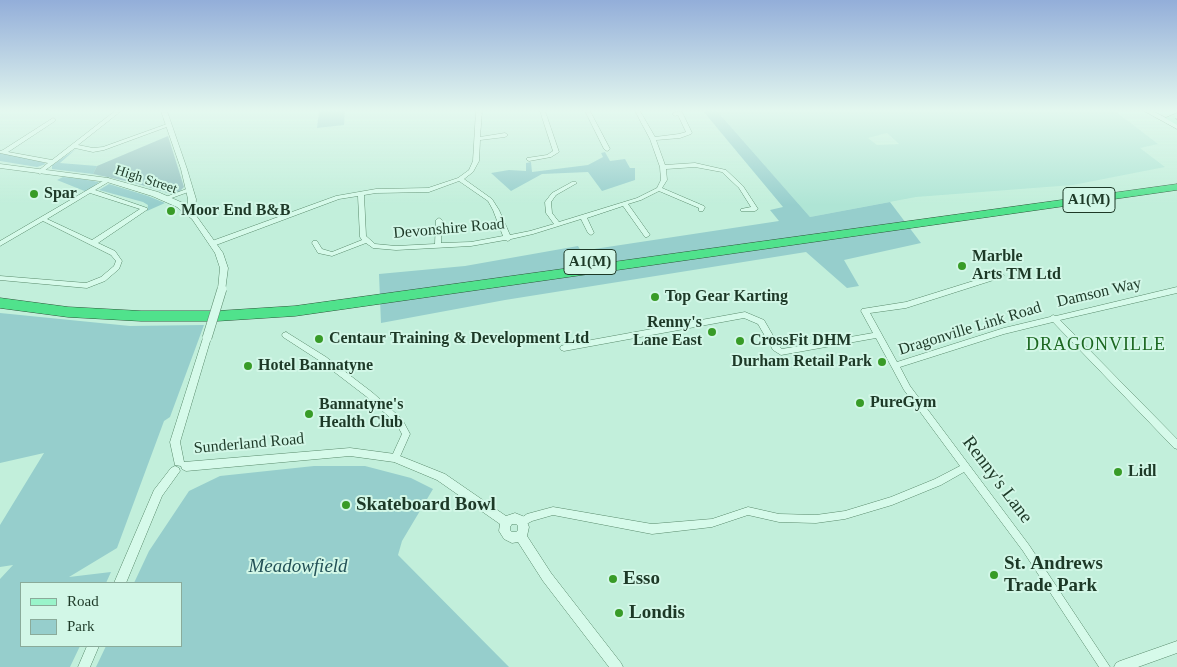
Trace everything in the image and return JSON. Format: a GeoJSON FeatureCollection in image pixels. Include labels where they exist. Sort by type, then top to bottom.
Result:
{"type":"FeatureCollection","features":[{"type":"Feature","properties":{"kind":"highway","name":"A1(M)"},"geometry":{"type":"LineString","coordinates":[[0,294],[76,303],[147,307],[221,307],[297,302],[1177,179]]}},
{"type":"Feature","properties":{"kind":"highway","name":"A1(M)"},"geometry":{"type":"LineString","coordinates":[[0,303],[68,312],[141,316],[217,316],[295,311],[1177,187]]}},
{"type":"Feature","properties":{"kind":"street"},"geometry":{"type":"LineString","coordinates":[[2,152],[18,142]]}},
{"type":"Feature","properties":{"kind":"street"},"geometry":{"type":"LineString","coordinates":[[40,172],[78,142]]}},
{"type":"Feature","properties":{"kind":"street"},"geometry":{"type":"LineString","coordinates":[[73,146],[93,150],[121,142]]}},
{"type":"Feature","properties":{"kind":"street"},"geometry":{"type":"LineString","coordinates":[[120,582],[158,492],[180,466],[175,442],[222,289],[224,268],[214,243],[192,214],[193,208],[189,190],[174,142]]}},
{"type":"Feature","properties":{"kind":"street"},"geometry":{"type":"LineString","coordinates":[[214,243],[322,202],[376,191],[429,190],[460,179],[473,168],[477,142]]}},
{"type":"Feature","properties":{"kind":"street"},"geometry":{"type":"LineString","coordinates":[[529,159],[549,156],[556,152],[553,142]]}},
{"type":"Feature","properties":{"kind":"street"},"geometry":{"type":"LineString","coordinates":[[603,142],[606,149]]}},
{"type":"Feature","properties":{"kind":"street"},"geometry":{"type":"LineString","coordinates":[[654,142],[663,167],[664,180],[659,189],[702,207],[701,210]]}},
{"type":"Feature","properties":{"kind":"street"},"geometry":{"type":"LineString","coordinates":[[2,152],[52,162]]}},
{"type":"Feature","properties":{"kind":"street"},"geometry":{"type":"LineString","coordinates":[[663,167],[695,165],[724,171],[741,187],[755,209],[744,210]]}},
{"type":"Feature","properties":{"kind":"street","name":"High Street"},"geometry":{"type":"LineString","coordinates":[[0,166],[108,180],[166,198],[192,214]]}},
{"type":"Feature","properties":{"kind":"street"},"geometry":{"type":"LineString","coordinates":[[460,179],[490,200],[508,239]]}},
{"type":"Feature","properties":{"kind":"street"},"geometry":{"type":"LineString","coordinates":[[0,244],[108,180]]}},
{"type":"Feature","properties":{"kind":"street"},"geometry":{"type":"LineString","coordinates":[[557,224],[549,213],[548,202],[554,194],[572,186]]}},
{"type":"Feature","properties":{"kind":"street","name":"Devonshire Road"},"geometry":{"type":"LineString","coordinates":[[365,241],[373,246],[382,248],[438,246],[508,239],[624,204],[652,194],[659,189]]}},
{"type":"Feature","properties":{"kind":"street"},"geometry":{"type":"LineString","coordinates":[[166,198],[189,190]]}},
{"type":"Feature","properties":{"kind":"street"},"geometry":{"type":"LineString","coordinates":[[90,191],[144,209],[93,243]]}},
{"type":"Feature","properties":{"kind":"street"},"geometry":{"type":"LineString","coordinates":[[315,243],[320,251],[332,254],[365,241],[362,230],[361,193]]}},
{"type":"Feature","properties":{"kind":"street"},"geometry":{"type":"LineString","coordinates":[[624,204],[647,235]]}},
{"type":"Feature","properties":{"kind":"street"},"geometry":{"type":"LineString","coordinates":[[582,234],[592,232],[583,216]]}},
{"type":"Feature","properties":{"kind":"street"},"geometry":{"type":"LineString","coordinates":[[0,278],[87,286],[111,274],[117,267],[118,261],[113,253],[43,219]]}},
{"type":"Feature","properties":{"kind":"street"},"geometry":{"type":"LineString","coordinates":[[438,246],[439,220]]}},
{"type":"Feature","properties":{"kind":"street"},"geometry":{"type":"LineString","coordinates":[[0,235],[12,238]]}},
{"type":"Feature","properties":{"kind":"street","name":"Renny's Lane"},"geometry":{"type":"LineString","coordinates":[[1001,276],[906,305],[865,311],[907,388],[1026,548],[1105,667]]}},
{"type":"Feature","properties":{"kind":"street","name":"Damson Way"},"geometry":{"type":"LineString","coordinates":[[1053,318],[1177,290]]}},
{"type":"Feature","properties":{"kind":"street"},"geometry":{"type":"LineString","coordinates":[[564,348],[745,315],[761,322],[776,348],[781,352],[877,335]]}},
{"type":"Feature","properties":{"kind":"street","name":"Damson Way"},"geometry":{"type":"LineString","coordinates":[[1053,318],[1177,445]]}},
{"type":"Feature","properties":{"kind":"street","name":"Dragonville Link Road"},"geometry":{"type":"LineString","coordinates":[[894,366],[992,334],[1053,318]]}},
{"type":"Feature","properties":{"kind":"street"},"geometry":{"type":"LineString","coordinates":[[286,335],[323,359],[370,395],[399,421],[406,434],[395,458]]}},
{"type":"Feature","properties":{"kind":"street","name":"Sunderland Road"},"geometry":{"type":"LineString","coordinates":[[180,466],[350,452],[395,458],[441,477],[507,523]]}},
{"type":"Feature","properties":{"kind":"street"},"geometry":{"type":"LineString","coordinates":[[523,522],[524,528],[520,536],[514,538],[508,536],[504,530],[507,523],[513,519],[523,522],[536,515],[553,511],[652,529],[712,523],[748,511],[779,518],[816,519],[845,515],[892,501],[938,482],[966,467]]}},
{"type":"Feature","properties":{"kind":"street"},"geometry":{"type":"LineString","coordinates":[[520,536],[548,578],[617,667]]}},
{"type":"Feature","properties":{"kind":"street"},"geometry":{"type":"LineString","coordinates":[[84,667],[93,647]]}},
{"type":"Feature","properties":{"kind":"street"},"geometry":{"type":"LineString","coordinates":[[1121,667],[1177,647]]}},
{"type":"Feature","properties":{"kind":"shaded area"},"geometry":{"type":"Polygon","coordinates":[[[154,142],[170,142],[184,187],[179,192],[171,194],[135,183],[93,174],[97,166],[154,142]]]}},
{"type":"Feature","properties":{"kind":"shaded area"},"geometry":{"type":"Polygon","coordinates":[[[744,142],[873,142],[877,145],[899,144],[897,142],[1156,142],[1158,144],[1140,148],[1165,167],[1073,185],[916,197],[810,217],[744,142]]]}},
{"type":"Feature","properties":{"kind":"green space"},"geometry":{"type":"Polygon","coordinates":[[[729,142],[744,142],[810,217],[890,202],[921,243],[844,260],[859,286],[847,288],[806,252],[505,300],[381,323],[379,274],[465,266],[578,246],[581,251],[779,221],[770,210],[783,207],[729,142]]]}},
{"type":"Feature","properties":{"kind":"green space"},"geometry":{"type":"Polygon","coordinates":[[[76,149],[60,163],[97,166],[93,174],[52,169],[52,165],[76,149]]]}},
{"type":"Feature","properties":{"kind":"green space"},"geometry":{"type":"Polygon","coordinates":[[[605,152],[610,161],[625,159],[630,168],[635,168],[635,180],[602,191],[588,172],[542,174],[511,191],[491,173],[509,170],[526,171],[526,163],[531,162],[532,172],[588,165],[603,157],[601,153],[605,152]]]}},
{"type":"Feature","properties":{"kind":"green space"},"geometry":{"type":"Polygon","coordinates":[[[0,153],[40,161],[46,164],[37,167],[0,161],[0,153]]]}},
{"type":"Feature","properties":{"kind":"green space"},"geometry":{"type":"Polygon","coordinates":[[[63,177],[99,182],[87,192],[57,180],[63,177]]]}},
{"type":"Feature","properties":{"kind":"green space"},"geometry":{"type":"Polygon","coordinates":[[[109,184],[165,203],[147,211],[148,205],[143,202],[99,190],[109,184]]]}},
{"type":"Feature","properties":{"kind":"green space"},"geometry":{"type":"Polygon","coordinates":[[[0,313],[130,326],[204,325],[170,417],[164,421],[117,548],[69,577],[111,572],[106,582],[20,582],[20,647],[80,647],[70,667],[0,667],[0,579],[13,565],[0,567],[0,525],[44,453],[0,463],[0,313]]]}},
{"type":"Feature","properties":{"kind":"green space","name":"Meadowfield"},"geometry":{"type":"Polygon","coordinates":[[[314,466],[365,466],[411,478],[433,489],[402,541],[398,555],[509,667],[96,667],[106,647],[182,647],[182,582],[134,582],[149,551],[189,491],[220,476],[314,466]]]}},
{"type":"Feature","properties":{"kind":"place","name":"Spar"},"geometry":{"type":"Point","coordinates":[34,194]}},
{"type":"Feature","properties":{"kind":"place","name":"Moor End B&B"},"geometry":{"type":"Point","coordinates":[171,211]}},
{"type":"Feature","properties":{"kind":"place","name":"Marble Arts TM Ltd"},"geometry":{"type":"Point","coordinates":[962,266]}},
{"type":"Feature","properties":{"kind":"place","name":"Top Gear Karting"},"geometry":{"type":"Point","coordinates":[655,297]}},
{"type":"Feature","properties":{"kind":"place","name":"Renny's Lane East"},"geometry":{"type":"Point","coordinates":[712,332]}},
{"type":"Feature","properties":{"kind":"place","name":"Centaur Training & Development Ltd"},"geometry":{"type":"Point","coordinates":[319,339]}},
{"type":"Feature","properties":{"kind":"place","name":"CrossFit DHM"},"geometry":{"type":"Point","coordinates":[740,341]}},
{"type":"Feature","properties":{"kind":"place","name":"Durham Retail Park"},"geometry":{"type":"Point","coordinates":[882,362]}},
{"type":"Feature","properties":{"kind":"place","name":"Hotel Bannatyne"},"geometry":{"type":"Point","coordinates":[248,366]}},
{"type":"Feature","properties":{"kind":"place","name":"PureGym"},"geometry":{"type":"Point","coordinates":[860,403]}},
{"type":"Feature","properties":{"kind":"place","name":"Bannatyne's Health Club"},"geometry":{"type":"Point","coordinates":[309,414]}},
{"type":"Feature","properties":{"kind":"place","name":"Lidl"},"geometry":{"type":"Point","coordinates":[1118,472]}},
{"type":"Feature","properties":{"kind":"place","name":"Skateboard Bowl"},"geometry":{"type":"Point","coordinates":[346,505]}},
{"type":"Feature","properties":{"kind":"place","name":"St. Andrews Trade Park"},"geometry":{"type":"Point","coordinates":[994,575]}},
{"type":"Feature","properties":{"kind":"place","name":"Esso"},"geometry":{"type":"Point","coordinates":[613,579]}},
{"type":"Feature","properties":{"kind":"place","name":"Londis"},"geometry":{"type":"Point","coordinates":[619,613]}},
{"type":"Feature","properties":{"kind":"district","name":"DRAGONVILLE"},"geometry":{"type":"Point","coordinates":[1096,345]}}]}
